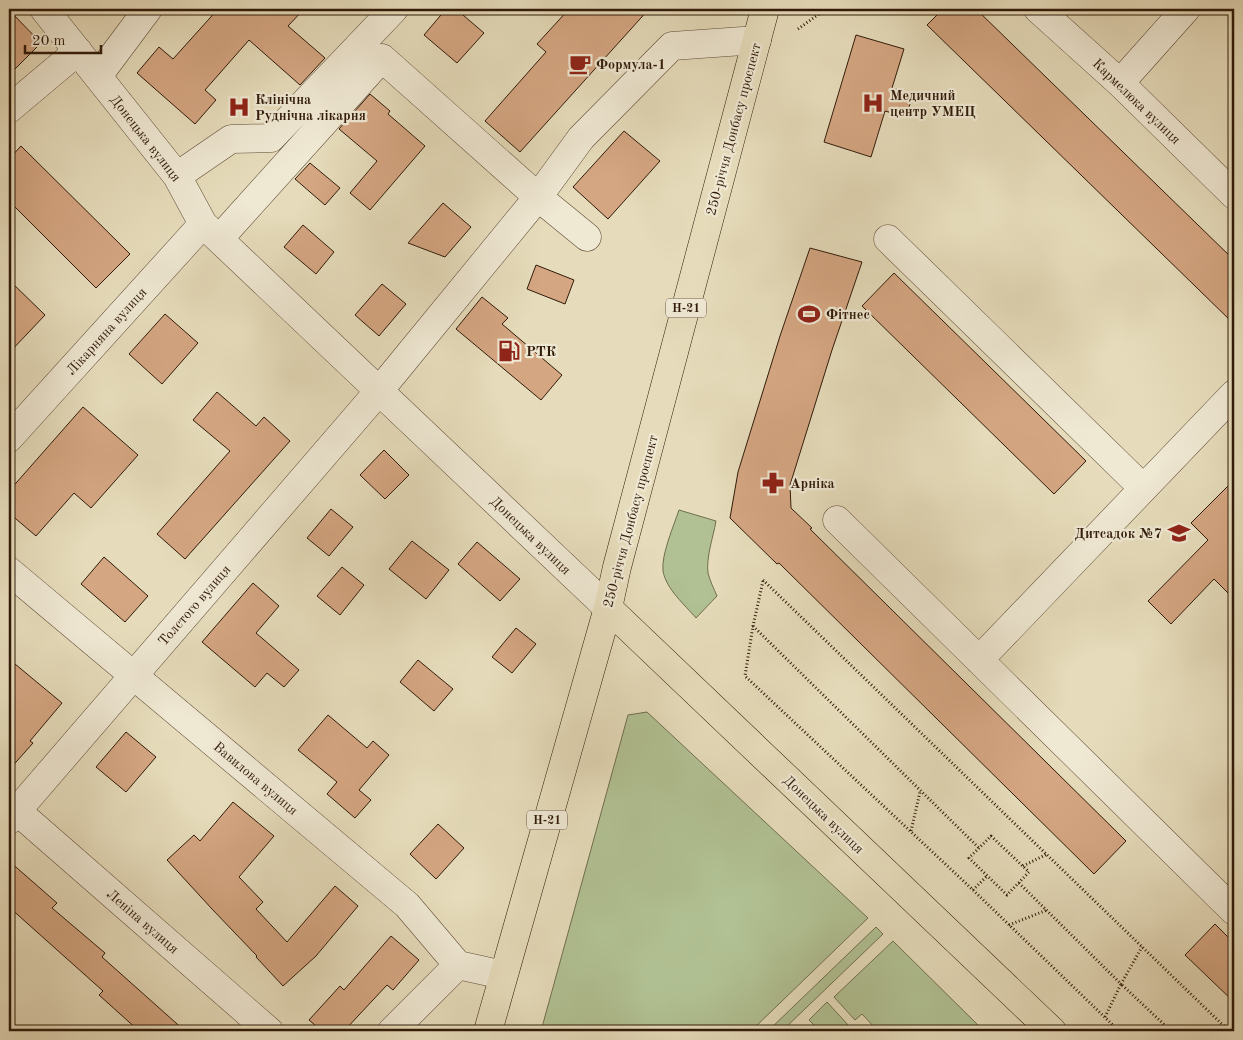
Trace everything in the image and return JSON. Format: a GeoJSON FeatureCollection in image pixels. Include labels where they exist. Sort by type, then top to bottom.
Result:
{"type":"FeatureCollection","features":[{"type":"Feature","properties":{"kind":"main road","name":"250-річчя Донбасу проспект"},"geometry":{"type":"LineString","coordinates":[[488,1031],[608,608],[622,548],[766,9]]}},
{"type":"Feature","properties":{"kind":"main road","name":"Донецька вулиця"},"geometry":{"type":"LineString","coordinates":[[608,608],[1052,1031]]}},
{"type":"Feature","properties":{"kind":"street","name":"Донецька вулиця"},"geometry":{"type":"LineString","coordinates":[[44,9],[177,176],[211,231],[608,608]]}},
{"type":"Feature","properties":{"kind":"street"},"geometry":{"type":"LineString","coordinates":[[98,76],[148,9]]}},
{"type":"Feature","properties":{"kind":"street"},"geometry":{"type":"LineString","coordinates":[[177,176],[231,139],[271,138],[394,9]]}},
{"type":"Feature","properties":{"kind":"street","name":"Кармелюка вулиця"},"geometry":{"type":"LineString","coordinates":[[1038,9],[1120,83],[1234,195]]}},
{"type":"Feature","properties":{"kind":"street"},"geometry":{"type":"LineString","coordinates":[[1120,83],[1186,9]]}},
{"type":"Feature","properties":{"kind":"street","name":"Толстого вулиця"},"geometry":{"type":"LineString","coordinates":[[13,815],[379,391],[538,197],[581,138],[672,46],[757,40]]}},
{"type":"Feature","properties":{"kind":"street"},"geometry":{"type":"LineString","coordinates":[[9,108],[78,51]]}},
{"type":"Feature","properties":{"kind":"street","name":"Лікарняна вулиця"},"geometry":{"type":"LineString","coordinates":[[9,438],[382,58],[538,197]]}},
{"type":"Feature","properties":{"kind":"street"},"geometry":{"type":"LineString","coordinates":[[538,197],[587,236]]}},
{"type":"Feature","properties":{"kind":"street"},"geometry":{"type":"LineString","coordinates":[[888,239],[1143,488]]}},
{"type":"Feature","properties":{"kind":"street"},"geometry":{"type":"LineString","coordinates":[[979,660],[1234,394]]}},
{"type":"Feature","properties":{"kind":"street"},"geometry":{"type":"LineString","coordinates":[[837,520],[979,660],[1229,895]]}},
{"type":"Feature","properties":{"kind":"street","name":"Вавилова вулиця"},"geometry":{"type":"LineString","coordinates":[[9,571],[408,906],[458,965]]}},
{"type":"Feature","properties":{"kind":"street","name":"Леніна вулиця"},"geometry":{"type":"LineString","coordinates":[[13,815],[269,1031]]}},
{"type":"Feature","properties":{"kind":"street"},"geometry":{"type":"LineString","coordinates":[[392,1031],[458,965],[503,975]]}},
{"type":"Feature","properties":{"kind":"path"},"geometry":{"type":"LineString","coordinates":[[798,29],[826,9]]}},
{"type":"Feature","properties":{"kind":"path"},"geometry":{"type":"LineString","coordinates":[[1119,1031],[973,890],[745,676],[753,626],[764,580],[1229,1031]]}},
{"type":"Feature","properties":{"kind":"path"},"geometry":{"type":"LineString","coordinates":[[753,626],[979,848]]}},
{"type":"Feature","properties":{"kind":"path"},"geometry":{"type":"LineString","coordinates":[[911,832],[920,792]]}},
{"type":"Feature","properties":{"kind":"path"},"geometry":{"type":"LineString","coordinates":[[991,836],[1029,872],[1007,895],[969,858],[979,848],[991,836]]}},
{"type":"Feature","properties":{"kind":"path"},"geometry":{"type":"LineString","coordinates":[[1022,866],[1047,854]]}},
{"type":"Feature","properties":{"kind":"path"},"geometry":{"type":"LineString","coordinates":[[973,890],[988,876]]}},
{"type":"Feature","properties":{"kind":"path"},"geometry":{"type":"LineString","coordinates":[[1019,883],[1171,1031]]}},
{"type":"Feature","properties":{"kind":"path"},"geometry":{"type":"LineString","coordinates":[[1009,925],[1047,910]]}},
{"type":"Feature","properties":{"kind":"path"},"geometry":{"type":"LineString","coordinates":[[1105,1017],[1142,947]]}},
{"type":"Feature","properties":{"kind":"green space"},"geometry":{"type":"Polygon","coordinates":[[[679,510],[716,521],[709,554],[708,573],[717,596],[696,618],[672,590],[663,571],[666,549],[679,510]]]}},
{"type":"Feature","properties":{"kind":"green space"},"geometry":{"type":"Polygon","coordinates":[[[647,712],[868,918],[751,1031],[541,1031],[628,715],[647,712]]]}},
{"type":"Feature","properties":{"kind":"green space"},"geometry":{"type":"Polygon","coordinates":[[[876,927],[883,934],[782,1031],[768,1031],[876,927]]]}},
{"type":"Feature","properties":{"kind":"green space"},"geometry":{"type":"Polygon","coordinates":[[[893,941],[984,1031],[875,1031],[876,1029],[862,1014],[855,1020],[834,997],[893,941]]]}},
{"type":"Feature","properties":{"kind":"green space"},"geometry":{"type":"Polygon","coordinates":[[[827,1002],[849,1026],[844,1031],[820,1031],[809,1020],[827,1002]]]}},
{"type":"Feature","properties":{"kind":"building"},"geometry":{"type":"Polygon","coordinates":[[[218,9],[304,9],[288,26],[325,58],[300,85],[249,40],[205,90],[216,100],[195,124],[137,73],[159,47],[173,59],[218,9]]]}},
{"type":"Feature","properties":{"kind":"building"},"geometry":{"type":"Polygon","coordinates":[[[446,9],[456,9],[484,33],[457,63],[424,35],[446,9]]]}},
{"type":"Feature","properties":{"kind":"building"},"geometry":{"type":"Polygon","coordinates":[[[569,9],[649,9],[520,152],[485,121],[546,52],[537,44],[569,9]]]}},
{"type":"Feature","properties":{"kind":"building"},"geometry":{"type":"Polygon","coordinates":[[[943,9],[976,9],[1234,260],[1234,324],[927,25],[943,9]]]}},
{"type":"Feature","properties":{"kind":"building"},"geometry":{"type":"Polygon","coordinates":[[[9,10],[41,43],[9,75],[9,10]]]}},
{"type":"Feature","properties":{"kind":"building","name":"Медичний центр УМЕЦ"},"geometry":{"type":"Polygon","coordinates":[[[856,35],[904,49],[892,88],[913,94],[906,117],[885,111],[871,157],[824,142],[856,35]]]}},
{"type":"Feature","properties":{"kind":"building"},"geometry":{"type":"Polygon","coordinates":[[[370,94],[390,111],[388,114],[425,146],[370,210],[350,193],[377,161],[339,129],[370,94]]]}},
{"type":"Feature","properties":{"kind":"building"},"geometry":{"type":"Polygon","coordinates":[[[624,131],[660,161],[608,219],[573,187],[624,131]]]}},
{"type":"Feature","properties":{"kind":"building"},"geometry":{"type":"Polygon","coordinates":[[[21,146],[130,254],[96,288],[9,201],[9,159],[21,146]]]}},
{"type":"Feature","properties":{"kind":"building"},"geometry":{"type":"Polygon","coordinates":[[[310,163],[340,188],[325,205],[295,179],[310,163]]]}},
{"type":"Feature","properties":{"kind":"building"},"geometry":{"type":"Polygon","coordinates":[[[443,203],[471,227],[445,257],[408,243],[443,203]]]}},
{"type":"Feature","properties":{"kind":"building"},"geometry":{"type":"Polygon","coordinates":[[[303,225],[334,252],[316,274],[284,247],[303,225]]]}},
{"type":"Feature","properties":{"kind":"building"},"geometry":{"type":"Polygon","coordinates":[[[810,248],[862,262],[832,350],[790,485],[791,508],[1126,841],[1094,874],[779,563],[777,564],[730,518],[738,472],[780,336],[810,248]]]}},
{"type":"Feature","properties":{"kind":"building"},"geometry":{"type":"Polygon","coordinates":[[[536,265],[574,280],[565,304],[527,289],[536,265]]]}},
{"type":"Feature","properties":{"kind":"building"},"geometry":{"type":"Polygon","coordinates":[[[894,273],[1086,461],[1054,494],[862,306],[894,273]]]}},
{"type":"Feature","properties":{"kind":"building"},"geometry":{"type":"Polygon","coordinates":[[[9,280],[45,315],[9,353],[9,280]]]}},
{"type":"Feature","properties":{"kind":"building"},"geometry":{"type":"Polygon","coordinates":[[[382,284],[406,304],[379,336],[355,315],[382,284]]]}},
{"type":"Feature","properties":{"kind":"building"},"geometry":{"type":"Polygon","coordinates":[[[482,297],[508,318],[502,324],[562,375],[541,400],[456,329],[482,297]]]}},
{"type":"Feature","properties":{"kind":"building"},"geometry":{"type":"Polygon","coordinates":[[[165,314],[198,343],[162,384],[129,354],[165,314]]]}},
{"type":"Feature","properties":{"kind":"building"},"geometry":{"type":"Polygon","coordinates":[[[217,392],[256,426],[264,417],[290,441],[185,559],[157,534],[230,451],[193,420],[217,392]]]}},
{"type":"Feature","properties":{"kind":"building"},"geometry":{"type":"Polygon","coordinates":[[[83,407],[138,455],[91,508],[74,493],[36,536],[9,513],[9,491],[83,407]]]}},
{"type":"Feature","properties":{"kind":"building"},"geometry":{"type":"Polygon","coordinates":[[[384,450],[409,475],[385,499],[360,475],[384,450]]]}},
{"type":"Feature","properties":{"kind":"building"},"geometry":{"type":"Polygon","coordinates":[[[1234,480],[1234,599],[1214,579],[1171,624],[1148,601],[1208,540],[1191,523],[1234,480]]]}},
{"type":"Feature","properties":{"kind":"building"},"geometry":{"type":"Polygon","coordinates":[[[331,509],[353,527],[329,556],[307,538],[331,509]]]}},
{"type":"Feature","properties":{"kind":"building"},"geometry":{"type":"Polygon","coordinates":[[[412,541],[449,570],[426,599],[389,569],[412,541]]]}},
{"type":"Feature","properties":{"kind":"building"},"geometry":{"type":"Polygon","coordinates":[[[477,542],[520,579],[500,601],[458,564],[477,542]]]}},
{"type":"Feature","properties":{"kind":"building"},"geometry":{"type":"Polygon","coordinates":[[[104,557],[148,596],[125,622],[81,584],[104,557]]]}},
{"type":"Feature","properties":{"kind":"building"},"geometry":{"type":"Polygon","coordinates":[[[342,567],[364,585],[340,615],[317,596],[342,567]]]}},
{"type":"Feature","properties":{"kind":"building"},"geometry":{"type":"Polygon","coordinates":[[[253,583],[279,606],[256,633],[299,670],[284,687],[267,673],[255,687],[202,642],[253,583]]]}},
{"type":"Feature","properties":{"kind":"building"},"geometry":{"type":"Polygon","coordinates":[[[516,628],[536,644],[512,673],[492,657],[516,628]]]}},
{"type":"Feature","properties":{"kind":"building"},"geometry":{"type":"Polygon","coordinates":[[[9,659],[62,703],[30,741],[33,743],[9,770],[9,659]]]}},
{"type":"Feature","properties":{"kind":"building"},"geometry":{"type":"Polygon","coordinates":[[[418,660],[453,689],[434,711],[400,682],[418,660]]]}},
{"type":"Feature","properties":{"kind":"building"},"geometry":{"type":"Polygon","coordinates":[[[328,715],[367,748],[373,741],[389,755],[359,790],[371,800],[355,818],[327,794],[337,782],[298,750],[328,715]]]}},
{"type":"Feature","properties":{"kind":"building"},"geometry":{"type":"Polygon","coordinates":[[[126,732],[156,757],[126,792],[96,767],[126,732]]]}},
{"type":"Feature","properties":{"kind":"building"},"geometry":{"type":"Polygon","coordinates":[[[233,802],[274,836],[239,877],[263,902],[256,909],[287,942],[335,886],[358,906],[316,956],[283,986],[167,860],[194,835],[200,841],[233,802]]]}},
{"type":"Feature","properties":{"kind":"building"},"geometry":{"type":"Polygon","coordinates":[[[438,824],[464,848],[436,879],[410,854],[438,824]]]}},
{"type":"Feature","properties":{"kind":"building"},"geometry":{"type":"Polygon","coordinates":[[[9,861],[57,903],[52,908],[105,953],[102,957],[185,1031],[139,1031],[99,995],[103,991],[9,907],[9,861]]]}},
{"type":"Feature","properties":{"kind":"building"},"geometry":{"type":"Polygon","coordinates":[[[1215,924],[1234,943],[1234,1002],[1185,955],[1215,924]]]}},
{"type":"Feature","properties":{"kind":"building"},"geometry":{"type":"Polygon","coordinates":[[[391,936],[419,960],[393,990],[387,985],[344,1031],[322,1031],[309,1020],[340,986],[344,990],[391,936]]]}},
{"type":"Feature","properties":{"kind":"place","name":"Формула-1"},"geometry":{"type":"Point","coordinates":[580,64]}},
{"type":"Feature","properties":{"kind":"place","name":"Медичний центр УМЕЦ"},"geometry":{"type":"Point","coordinates":[873,103]}},
{"type":"Feature","properties":{"kind":"place","name":"Клінічна Руднічна лікарня"},"geometry":{"type":"Point","coordinates":[239,107]}},
{"type":"Feature","properties":{"kind":"place","name":"Фітнес"},"geometry":{"type":"Point","coordinates":[809,314]}},
{"type":"Feature","properties":{"kind":"place","name":"РТК"},"geometry":{"type":"Point","coordinates":[509,351]}},
{"type":"Feature","properties":{"kind":"place","name":"Арніка"},"geometry":{"type":"Point","coordinates":[773,483]}},
{"type":"Feature","properties":{"kind":"place","name":"Дитсадок №7"},"geometry":{"type":"Point","coordinates":[1179,533]}}]}
